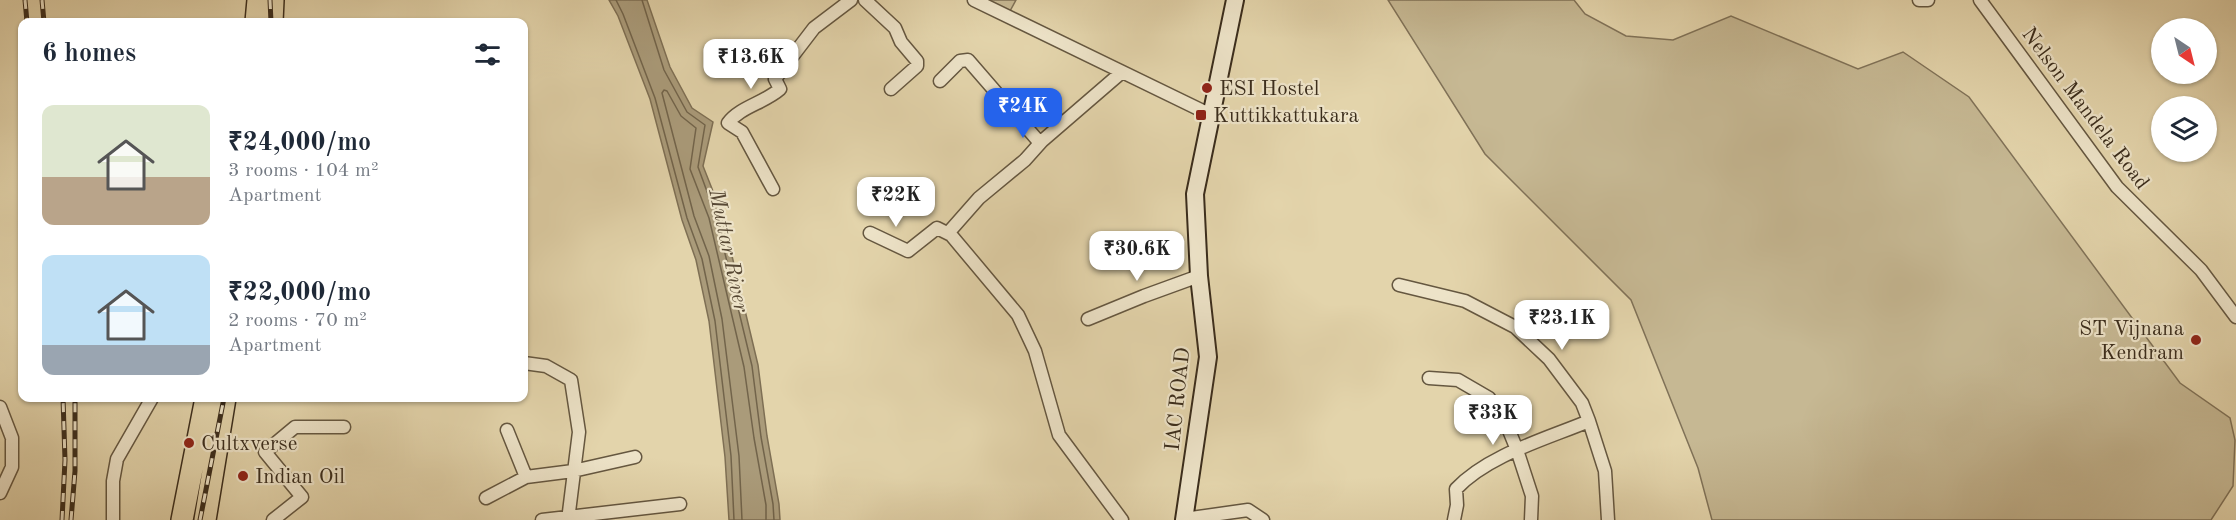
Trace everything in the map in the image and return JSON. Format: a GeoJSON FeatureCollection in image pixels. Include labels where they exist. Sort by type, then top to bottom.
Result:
{"type":"FeatureCollection","features":[{"type":"Feature","properties":{"kind":"highway"},"geometry":{"type":"LineString","coordinates":[[256,18],[258,0]]}},
{"type":"Feature","properties":{"kind":"highway"},"geometry":{"type":"LineString","coordinates":[[272,18],[273,0]]}},
{"type":"Feature","properties":{"kind":"highway"},"geometry":{"type":"LineString","coordinates":[[182,520],[205,402]]}},
{"type":"Feature","properties":{"kind":"highway"},"geometry":{"type":"LineString","coordinates":[[205,520],[224,402]]}},
{"type":"Feature","properties":{"kind":"main road","name":"IAC ROAD"},"geometry":{"type":"LineString","coordinates":[[1184,520],[1208,357],[1199,276],[1195,194],[1235,0]]}},
{"type":"Feature","properties":{"kind":"street"},"geometry":{"type":"LineString","coordinates":[[773,189],[742,132],[728,123],[735,114],[771,97],[780,89],[776,79],[797,49],[814,28],[851,0]]}},
{"type":"Feature","properties":{"kind":"street"},"geometry":{"type":"LineString","coordinates":[[865,0],[895,27],[900,42],[917,61],[917,66],[891,89]]}},
{"type":"Feature","properties":{"kind":"street"},"geometry":{"type":"LineString","coordinates":[[974,0],[1211,115]]}},
{"type":"Feature","properties":{"kind":"street"},"geometry":{"type":"LineString","coordinates":[[1919,0],[1928,0]]}},
{"type":"Feature","properties":{"kind":"street","name":"Nelson Mandela Road"},"geometry":{"type":"LineString","coordinates":[[1980,0],[2117,187],[2200,270],[2236,317]]}},
{"type":"Feature","properties":{"kind":"street"},"geometry":{"type":"LineString","coordinates":[[939,81],[960,61],[968,60],[1040,143]]}},
{"type":"Feature","properties":{"kind":"street"},"geometry":{"type":"LineString","coordinates":[[949,232],[979,198],[1025,160],[1040,143],[1122,72]]}},
{"type":"Feature","properties":{"kind":"street"},"geometry":{"type":"LineString","coordinates":[[870,233],[908,251],[937,228],[949,232],[1018,315],[1035,351],[1059,435],[1122,520]]}},
{"type":"Feature","properties":{"kind":"street"},"geometry":{"type":"LineString","coordinates":[[1088,319],[1199,276]]}},
{"type":"Feature","properties":{"kind":"street"},"geometry":{"type":"LineString","coordinates":[[1399,285],[1465,301],[1515,327],[1549,359],[1582,403],[1589,421],[1605,471],[1608,520]]}},
{"type":"Feature","properties":{"kind":"street"},"geometry":{"type":"LineString","coordinates":[[528,364],[546,366],[571,380],[579,432],[568,518]]}},
{"type":"Feature","properties":{"kind":"street"},"geometry":{"type":"LineString","coordinates":[[1429,378],[1458,380],[1489,399],[1506,423],[1517,450],[1532,496],[1532,520]]}},
{"type":"Feature","properties":{"kind":"street"},"geometry":{"type":"LineString","coordinates":[[113,520],[112,494],[116,461],[150,402]]}},
{"type":"Feature","properties":{"kind":"street"},"geometry":{"type":"LineString","coordinates":[[0,408],[12,438],[12,467],[0,493]]}},
{"type":"Feature","properties":{"kind":"street"},"geometry":{"type":"LineString","coordinates":[[1454,520],[1457,505],[1456,489],[1469,476],[1517,450],[1589,421]]}},
{"type":"Feature","properties":{"kind":"street"},"geometry":{"type":"LineString","coordinates":[[273,520],[302,497],[265,452],[296,427],[344,427]]}},
{"type":"Feature","properties":{"kind":"street"},"geometry":{"type":"LineString","coordinates":[[507,430],[526,477]]}},
{"type":"Feature","properties":{"kind":"street"},"geometry":{"type":"LineString","coordinates":[[486,498],[526,477],[573,471],[635,457]]}},
{"type":"Feature","properties":{"kind":"street"},"geometry":{"type":"LineString","coordinates":[[542,520],[616,517],[680,504]]}},
{"type":"Feature","properties":{"kind":"street"},"geometry":{"type":"LineString","coordinates":[[1184,520],[1248,510],[1263,520]]}},
{"type":"Feature","properties":{"kind":"shaded area"},"geometry":{"type":"Polygon","coordinates":[[[985,0],[1016,0],[1010,11],[985,0]]]}},
{"type":"Feature","properties":{"kind":"shaded area"},"geometry":{"type":"Polygon","coordinates":[[[1388,0],[1574,0],[1585,14],[1626,36],[1673,40],[1731,16],[1858,69],[1903,52],[1969,97],[2180,383],[2230,418],[2235,440],[2233,486],[2211,520],[1712,520],[1698,468],[1631,300],[1485,154],[1388,0]]]}},
{"type":"Feature","properties":{"kind":"water","name":"Muttar River"},"geometry":{"type":"Polygon","coordinates":[[[609,0],[647,0],[670,67],[692,108],[713,122],[703,166],[722,214],[758,365],[780,520],[729,520],[725,457],[709,321],[696,260],[682,220],[650,99],[618,16],[609,0]]]}},
{"type":"Feature","properties":{"kind":"railway"},"geometry":{"type":"LineString","coordinates":[[25,0],[27,18]]}},
{"type":"Feature","properties":{"kind":"railway"},"geometry":{"type":"LineString","coordinates":[[42,0],[44,18]]}},
{"type":"Feature","properties":{"kind":"railway"},"geometry":{"type":"LineString","coordinates":[[270,0],[271,18]]}},
{"type":"Feature","properties":{"kind":"railway"},"geometry":{"type":"LineString","coordinates":[[62,520],[65,460],[63,402]]}},
{"type":"Feature","properties":{"kind":"railway"},"geometry":{"type":"LineString","coordinates":[[71,520],[75,471],[75,402]]}},
{"type":"Feature","properties":{"kind":"railway"},"geometry":{"type":"LineString","coordinates":[[200,520],[223,402]]}},
{"type":"Feature","properties":{"kind":"place","name":"ESI Hostel"},"geometry":{"type":"Point","coordinates":[1207,88]}},
{"type":"Feature","properties":{"kind":"place","name":"Kuttikkattukara"},"geometry":{"type":"Point","coordinates":[1201,115]}},
{"type":"Feature","properties":{"kind":"place","name":"ST Vijnana Kendram"},"geometry":{"type":"Point","coordinates":[2196,340]}},
{"type":"Feature","properties":{"kind":"place","name":"Cultxverse"},"geometry":{"type":"Point","coordinates":[189,443]}},
{"type":"Feature","properties":{"kind":"place","name":"Indian Oil"},"geometry":{"type":"Point","coordinates":[243,476]}}]}
